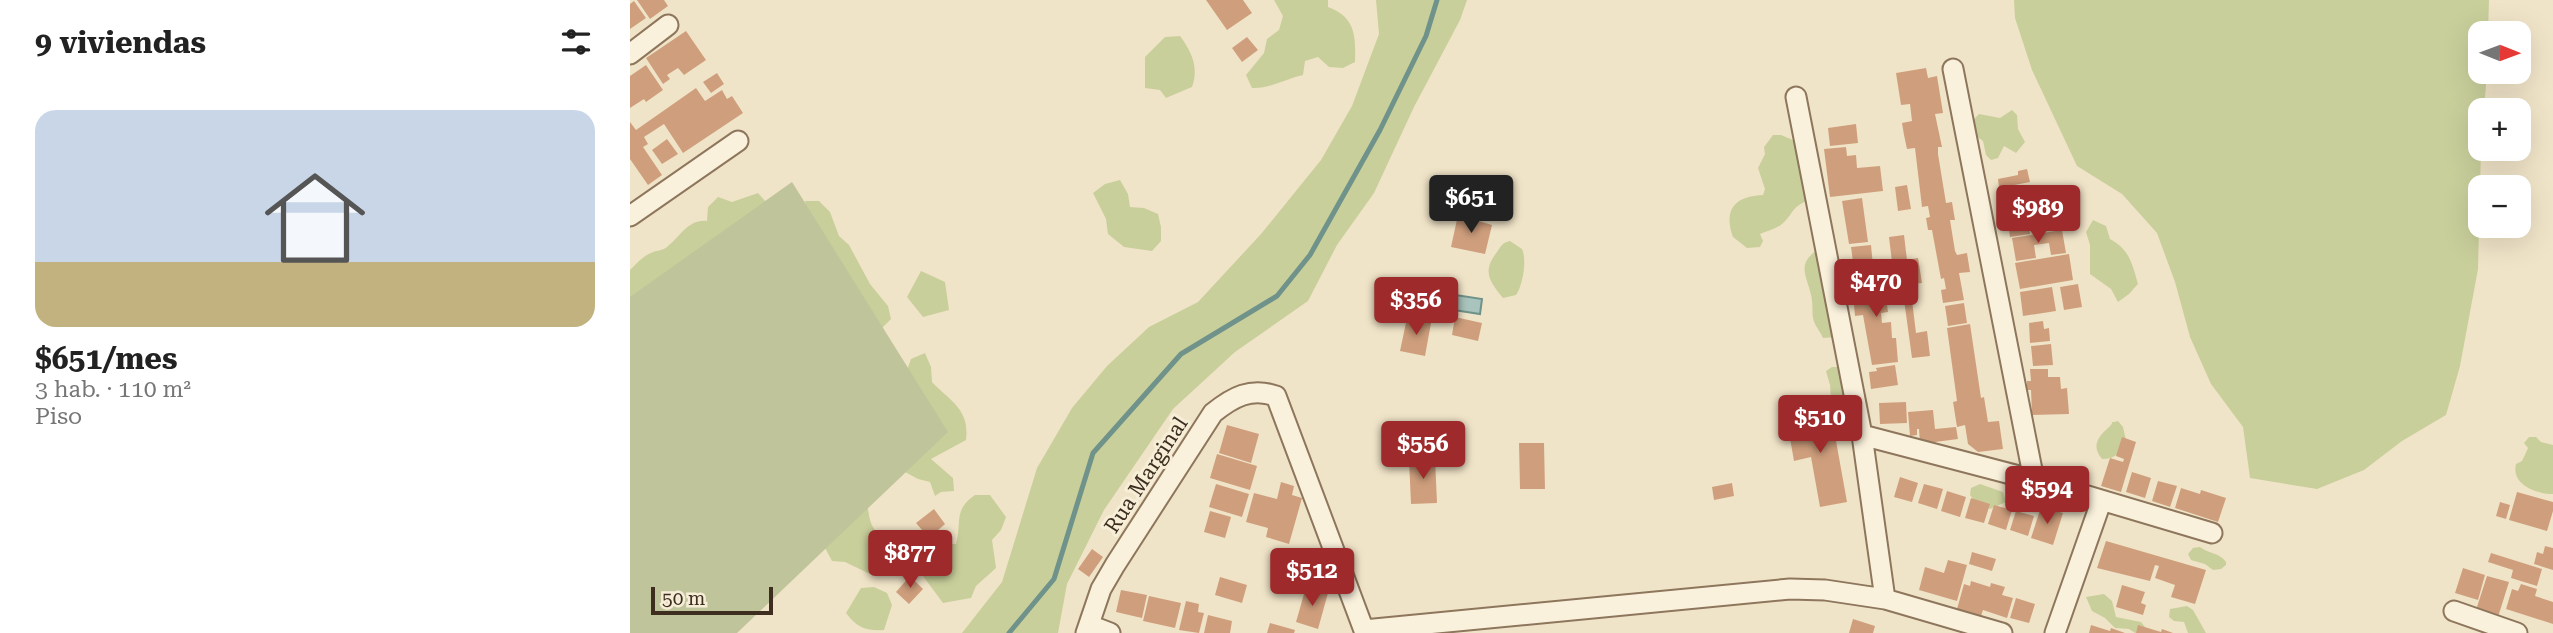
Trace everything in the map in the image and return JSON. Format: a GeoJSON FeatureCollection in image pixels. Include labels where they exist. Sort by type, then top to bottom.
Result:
{"type":"FeatureCollection","features":[{"type":"Feature","properties":{"kind":"street"},"geometry":{"type":"LineString","coordinates":[[630,54],[668,25]]}},
{"type":"Feature","properties":{"kind":"street"},"geometry":{"type":"LineString","coordinates":[[1953,69],[2034,480]]}},
{"type":"Feature","properties":{"kind":"street"},"geometry":{"type":"LineString","coordinates":[[1796,97],[1861,435],[1885,599]]}},
{"type":"Feature","properties":{"kind":"street"},"geometry":{"type":"LineString","coordinates":[[630,216],[738,141]]}},
{"type":"Feature","properties":{"kind":"street","name":"Rua Marginal"},"geometry":{"type":"LineString","coordinates":[[1088,629],[1101,589],[1213,412],[1228,401],[1253,391],[1264,391],[1276,396],[1364,632]]}},
{"type":"Feature","properties":{"kind":"street"},"geometry":{"type":"LineString","coordinates":[[1861,435],[2034,480],[2213,533]]}},
{"type":"Feature","properties":{"kind":"street"},"geometry":{"type":"LineString","coordinates":[[2055,633],[2101,502]]}},
{"type":"Feature","properties":{"kind":"street"},"geometry":{"type":"LineString","coordinates":[[1364,632],[1494,625],[1790,589],[1825,590],[1885,599],[2002,633]]}},
{"type":"Feature","properties":{"kind":"street"},"geometry":{"type":"LineString","coordinates":[[2454,611],[2517,633]]}},
{"type":"Feature","properties":{"kind":"street"},"geometry":{"type":"LineString","coordinates":[[1088,629],[1110,633]]}},
{"type":"Feature","properties":{"kind":"green space"},"geometry":{"type":"Polygon","coordinates":[[[1274,0],[1328,0],[1328,7],[1344,16],[1352,28],[1355,62],[1343,68],[1329,67],[1318,57],[1305,61],[1303,75],[1252,88],[1246,75],[1264,53],[1267,39],[1279,30],[1283,16],[1274,0]]]}},
{"type":"Feature","properties":{"kind":"green space"},"geometry":{"type":"Polygon","coordinates":[[[1376,0],[1467,0],[1460,20],[1414,107],[1374,193],[1337,245],[1308,301],[1235,352],[1173,409],[1104,510],[1067,584],[1058,633],[962,633],[1002,582],[1037,468],[1072,408],[1107,366],[1149,327],[1198,302],[1261,234],[1321,160],[1352,106],[1379,34],[1376,0]]]}},
{"type":"Feature","properties":{"kind":"green space"},"geometry":{"type":"Polygon","coordinates":[[[2014,0],[2489,0],[2488,21],[2468,21],[2468,84],[2486,84],[2485,98],[2468,98],[2468,161],[2481,161],[2480,175],[2468,175],[2468,238],[2479,238],[2478,269],[2460,366],[2446,415],[2402,441],[2364,470],[2317,489],[2250,478],[2243,427],[2211,384],[2190,337],[2175,282],[2157,233],[2122,194],[2077,166],[2032,70],[2015,18],[2014,0]]]}},
{"type":"Feature","properties":{"kind":"green space"},"geometry":{"type":"Polygon","coordinates":[[[1180,36],[1193,60],[1194,80],[1192,87],[1166,98],[1160,90],[1145,88],[1145,57],[1165,37],[1180,36]]]}},
{"type":"Feature","properties":{"kind":"green space"},"geometry":{"type":"Polygon","coordinates":[[[2012,110],[2017,115],[2018,129],[2025,142],[2016,153],[2004,146],[1998,158],[1991,160],[1986,155],[1983,141],[1972,133],[1974,119],[1979,114],[2000,118],[2012,110]]]}},
{"type":"Feature","properties":{"kind":"green space"},"geometry":{"type":"Polygon","coordinates":[[[1773,135],[1781,135],[1800,143],[1808,200],[1798,206],[1780,226],[1760,234],[1763,241],[1760,247],[1747,248],[1733,237],[1730,227],[1731,212],[1734,206],[1745,198],[1763,195],[1765,189],[1758,168],[1765,154],[1764,147],[1773,135]]]}},
{"type":"Feature","properties":{"kind":"green space"},"geometry":{"type":"Polygon","coordinates":[[[1120,180],[1128,194],[1130,207],[1144,208],[1158,214],[1161,241],[1152,251],[1124,247],[1108,234],[1106,219],[1093,193],[1105,184],[1120,180]]]}},
{"type":"Feature","properties":{"kind":"green space"},"geometry":{"type":"Polygon","coordinates":[[[792,182],[948,432],[737,633],[630,633],[630,297],[792,182]]]}},
{"type":"Feature","properties":{"kind":"green space"},"geometry":{"type":"Polygon","coordinates":[[[758,193],[767,203],[630,326],[630,270],[645,256],[667,247],[689,226],[707,221],[708,207],[718,197],[732,202],[758,193]]]}},
{"type":"Feature","properties":{"kind":"green space"},"geometry":{"type":"Polygon","coordinates":[[[805,201],[819,201],[830,212],[839,236],[849,245],[870,284],[888,306],[891,319],[880,330],[807,215],[805,201]]]}},
{"type":"Feature","properties":{"kind":"green space"},"geometry":{"type":"Polygon","coordinates":[[[2093,220],[2106,226],[2110,239],[2126,252],[2134,270],[2138,284],[2118,302],[2111,289],[2090,274],[2090,245],[2086,232],[2093,220]]]}},
{"type":"Feature","properties":{"kind":"green space"},"geometry":{"type":"Polygon","coordinates":[[[1510,241],[1522,249],[1524,272],[1516,295],[1503,298],[1491,281],[1489,270],[1492,259],[1501,246],[1510,241]]]}},
{"type":"Feature","properties":{"kind":"green space"},"geometry":{"type":"Polygon","coordinates":[[[1817,250],[1837,337],[1823,338],[1813,318],[1805,266],[1817,250]]]}},
{"type":"Feature","properties":{"kind":"green space"},"geometry":{"type":"Polygon","coordinates":[[[921,271],[945,282],[949,310],[923,317],[907,297],[921,271]]]}},
{"type":"Feature","properties":{"kind":"green space"},"geometry":{"type":"Polygon","coordinates":[[[925,353],[931,367],[932,382],[957,406],[962,413],[966,429],[966,440],[931,459],[953,478],[954,491],[941,492],[935,496],[930,482],[905,472],[906,373],[911,359],[925,353]]]}},
{"type":"Feature","properties":{"kind":"green space"},"geometry":{"type":"Polygon","coordinates":[[[1839,367],[1849,406],[1844,411],[1848,424],[1841,422],[1831,399],[1826,371],[1839,367]]]}},
{"type":"Feature","properties":{"kind":"green space"},"geometry":{"type":"Polygon","coordinates":[[[2118,421],[2123,427],[2126,440],[2117,454],[2102,459],[2097,450],[2097,442],[2112,422],[2118,421]]]}},
{"type":"Feature","properties":{"kind":"green space"},"geometry":{"type":"Polygon","coordinates":[[[2529,437],[2536,437],[2541,442],[2553,445],[2553,494],[2532,490],[2517,477],[2516,464],[2522,461],[2528,448],[2524,443],[2529,437]]]}},
{"type":"Feature","properties":{"kind":"green space"},"geometry":{"type":"Polygon","coordinates":[[[1980,484],[2003,492],[2006,502],[1990,509],[1975,501],[1970,495],[1971,488],[1980,484]]]}},
{"type":"Feature","properties":{"kind":"green space"},"geometry":{"type":"Polygon","coordinates":[[[975,495],[990,495],[1006,517],[1001,530],[992,540],[996,568],[976,586],[971,598],[943,603],[917,568],[917,553],[929,545],[956,544],[961,511],[975,495]]]}},
{"type":"Feature","properties":{"kind":"green space"},"geometry":{"type":"Polygon","coordinates":[[[865,497],[871,524],[885,549],[870,574],[845,562],[832,561],[823,544],[865,497]]]}},
{"type":"Feature","properties":{"kind":"green space"},"geometry":{"type":"Polygon","coordinates":[[[2200,547],[2220,556],[2226,565],[2213,570],[2205,564],[2191,560],[2188,554],[2193,548],[2200,547]]]}},
{"type":"Feature","properties":{"kind":"green space"},"geometry":{"type":"Polygon","coordinates":[[[874,587],[887,593],[892,605],[884,630],[862,628],[846,613],[861,588],[874,587]]]}},
{"type":"Feature","properties":{"kind":"green space"},"geometry":{"type":"Polygon","coordinates":[[[2104,594],[2112,601],[2116,617],[2141,622],[2145,627],[2143,630],[2135,633],[2129,629],[2115,628],[2092,611],[2086,597],[2104,594]]]}},
{"type":"Feature","properties":{"kind":"green space"},"geometry":{"type":"Polygon","coordinates":[[[2187,606],[2193,610],[2206,633],[2188,633],[2184,622],[2174,621],[2169,617],[2170,609],[2187,606]]]}},
{"type":"Feature","properties":{"kind":"water"},"geometry":{"type":"Polygon","coordinates":[[[1449,294],[1482,299],[1480,314],[1447,309],[1449,294]]]}},
{"type":"Feature","properties":{"kind":"building"},"geometry":{"type":"Polygon","coordinates":[[[637,0],[664,0],[668,6],[650,19],[637,0]]]}},
{"type":"Feature","properties":{"kind":"building"},"geometry":{"type":"Polygon","coordinates":[[[1206,0],[1243,0],[1252,13],[1227,30],[1206,0]]]}},
{"type":"Feature","properties":{"kind":"building"},"geometry":{"type":"Polygon","coordinates":[[[634,1],[646,18],[630,29],[630,4],[634,1]]]}},
{"type":"Feature","properties":{"kind":"building"},"geometry":{"type":"Polygon","coordinates":[[[686,31],[706,60],[684,75],[678,68],[667,75],[670,79],[663,84],[646,58],[686,31]]]}},
{"type":"Feature","properties":{"kind":"building"},"geometry":{"type":"Polygon","coordinates":[[[1247,37],[1258,50],[1242,62],[1232,48],[1247,37]]]}},
{"type":"Feature","properties":{"kind":"building"},"geometry":{"type":"Polygon","coordinates":[[[646,65],[663,90],[646,102],[644,99],[630,108],[630,76],[646,65]]]}},
{"type":"Feature","properties":{"kind":"building"},"geometry":{"type":"Polygon","coordinates":[[[1926,68],[1928,78],[1937,76],[1943,113],[1935,114],[1942,147],[1938,147],[1938,154],[1946,203],[1952,202],[1955,220],[1950,220],[1955,251],[1957,255],[1967,253],[1970,272],[1959,273],[1964,300],[1943,303],[1941,290],[1946,289],[1944,278],[1941,279],[1932,230],[1928,230],[1928,206],[1922,207],[1915,148],[1907,149],[1902,123],[1912,121],[1910,104],[1901,105],[1896,73],[1926,68]]]}},
{"type":"Feature","properties":{"kind":"building"},"geometry":{"type":"Polygon","coordinates":[[[717,73],[724,84],[711,93],[703,82],[717,73]]]}},
{"type":"Feature","properties":{"kind":"building"},"geometry":{"type":"Polygon","coordinates":[[[696,88],[705,101],[722,90],[727,99],[732,96],[743,113],[683,153],[664,124],[644,137],[648,144],[643,147],[662,175],[648,185],[630,159],[630,122],[636,130],[696,88]]]}},
{"type":"Feature","properties":{"kind":"building"},"geometry":{"type":"Polygon","coordinates":[[[1856,124],[1858,143],[1830,146],[1828,128],[1856,124]]]}},
{"type":"Feature","properties":{"kind":"building"},"geometry":{"type":"Polygon","coordinates":[[[667,139],[678,154],[662,164],[652,150],[667,139]]]}},
{"type":"Feature","properties":{"kind":"building"},"geometry":{"type":"Polygon","coordinates":[[[1846,147],[1847,156],[1856,155],[1857,168],[1880,166],[1883,191],[1830,197],[1824,149],[1846,147]]]}},
{"type":"Feature","properties":{"kind":"building"},"geometry":{"type":"Polygon","coordinates":[[[2027,169],[2030,182],[1999,188],[1998,179],[2018,175],[2018,171],[2027,169]]]}},
{"type":"Feature","properties":{"kind":"building"},"geometry":{"type":"Polygon","coordinates":[[[1907,185],[1911,209],[1898,211],[1895,187],[1907,185]]]}},
{"type":"Feature","properties":{"kind":"building"},"geometry":{"type":"Polygon","coordinates":[[[1862,198],[1868,242],[1849,244],[1842,201],[1862,198]]]}},
{"type":"Feature","properties":{"kind":"building"},"geometry":{"type":"Polygon","coordinates":[[[2025,205],[2030,234],[2010,237],[2006,208],[2025,205]]]}},
{"type":"Feature","properties":{"kind":"building"},"geometry":{"type":"Polygon","coordinates":[[[1458,215],[1492,225],[1485,254],[1451,247],[1458,215]]]}},
{"type":"Feature","properties":{"kind":"building"},"geometry":{"type":"Polygon","coordinates":[[[2062,230],[2066,253],[2051,255],[2049,243],[2034,245],[2036,258],[2016,261],[2012,238],[2062,230]]]}},
{"type":"Feature","properties":{"kind":"building"},"geometry":{"type":"Polygon","coordinates":[[[1904,235],[1907,260],[1892,262],[1889,237],[1904,235]]]}},
{"type":"Feature","properties":{"kind":"building"},"geometry":{"type":"Polygon","coordinates":[[[1871,245],[1873,266],[1854,269],[1851,247],[1871,245]]]}},
{"type":"Feature","properties":{"kind":"building"},"geometry":{"type":"Polygon","coordinates":[[[2069,254],[2073,280],[2020,289],[2015,263],[2069,254]]]}},
{"type":"Feature","properties":{"kind":"building"},"geometry":{"type":"Polygon","coordinates":[[[1918,258],[1922,283],[1910,284],[1907,260],[1918,258]]]}},
{"type":"Feature","properties":{"kind":"building"},"geometry":{"type":"Polygon","coordinates":[[[1873,270],[1874,278],[1881,277],[1882,289],[1885,289],[1888,312],[1881,313],[1882,323],[1891,322],[1892,338],[1896,338],[1898,362],[1872,365],[1863,315],[1855,316],[1854,305],[1862,304],[1857,271],[1873,270]]]}},
{"type":"Feature","properties":{"kind":"building"},"geometry":{"type":"Polygon","coordinates":[[[1910,284],[1916,333],[1927,331],[1930,356],[1912,358],[1902,285],[1910,284]]]}},
{"type":"Feature","properties":{"kind":"building"},"geometry":{"type":"Polygon","coordinates":[[[2078,284],[2082,307],[2064,310],[2060,287],[2078,284]]]}},
{"type":"Feature","properties":{"kind":"building"},"geometry":{"type":"Polygon","coordinates":[[[2052,287],[2056,311],[2023,316],[2020,292],[2052,287]]]}},
{"type":"Feature","properties":{"kind":"building"},"geometry":{"type":"Polygon","coordinates":[[[1964,303],[1967,323],[1948,326],[1945,306],[1964,303]]]}},
{"type":"Feature","properties":{"kind":"building"},"geometry":{"type":"Polygon","coordinates":[[[1455,317],[1482,323],[1478,341],[1452,335],[1455,317]]]}},
{"type":"Feature","properties":{"kind":"building"},"geometry":{"type":"Polygon","coordinates":[[[1407,318],[1431,323],[1425,356],[1400,351],[1407,318]]]}},
{"type":"Feature","properties":{"kind":"building"},"geometry":{"type":"Polygon","coordinates":[[[2043,321],[2044,329],[2049,328],[2050,341],[2030,343],[2029,323],[2043,321]]]}},
{"type":"Feature","properties":{"kind":"building"},"geometry":{"type":"Polygon","coordinates":[[[1970,324],[1981,398],[1984,397],[1988,422],[1999,421],[2003,449],[1978,452],[1968,444],[1965,425],[1957,427],[1953,402],[1957,401],[1947,328],[1970,324]]]}},
{"type":"Feature","properties":{"kind":"building"},"geometry":{"type":"Polygon","coordinates":[[[2051,344],[2053,365],[2033,366],[2031,346],[2051,344]]]}},
{"type":"Feature","properties":{"kind":"building"},"geometry":{"type":"Polygon","coordinates":[[[1895,365],[1898,385],[1871,389],[1869,372],[1895,365]]]}},
{"type":"Feature","properties":{"kind":"building"},"geometry":{"type":"Polygon","coordinates":[[[2030,369],[2048,369],[2048,377],[2060,377],[2061,389],[2067,388],[2069,414],[2032,415],[2031,390],[2027,390],[2027,381],[2031,381],[2030,369]]]}},
{"type":"Feature","properties":{"kind":"building"},"geometry":{"type":"Polygon","coordinates":[[[1906,402],[1907,423],[1880,424],[1879,403],[1906,402]]]}},
{"type":"Feature","properties":{"kind":"building"},"geometry":{"type":"Polygon","coordinates":[[[1933,410],[1935,429],[1956,427],[1958,439],[1920,444],[1919,429],[1917,435],[1910,436],[1908,412],[1933,410]]]}},
{"type":"Feature","properties":{"kind":"building"},"geometry":{"type":"Polygon","coordinates":[[[1831,413],[1847,502],[1820,507],[1811,457],[1794,461],[1787,421],[1831,413]]]}},
{"type":"Feature","properties":{"kind":"building"},"geometry":{"type":"Polygon","coordinates":[[[1227,425],[1259,434],[1251,463],[1219,453],[1227,425]]]}},
{"type":"Feature","properties":{"kind":"building"},"geometry":{"type":"Polygon","coordinates":[[[2122,437],[2136,442],[2121,492],[2101,486],[2110,458],[2123,462],[2124,459],[2116,456],[2122,437]]]}},
{"type":"Feature","properties":{"kind":"building"},"geometry":{"type":"Polygon","coordinates":[[[1519,443],[1544,443],[1545,489],[1520,489],[1519,443]]]}},
{"type":"Feature","properties":{"kind":"building"},"geometry":{"type":"Polygon","coordinates":[[[1217,454],[1257,466],[1250,490],[1210,478],[1217,454]]]}},
{"type":"Feature","properties":{"kind":"building"},"geometry":{"type":"Polygon","coordinates":[[[1435,458],[1437,503],[1411,504],[1409,459],[1435,458]]]}},
{"type":"Feature","properties":{"kind":"building"},"geometry":{"type":"Polygon","coordinates":[[[2132,472],[2151,478],[2145,498],[2126,492],[2132,472]]]}},
{"type":"Feature","properties":{"kind":"building"},"geometry":{"type":"Polygon","coordinates":[[[1900,477],[1918,483],[1912,502],[1894,497],[1900,477]]]}},
{"type":"Feature","properties":{"kind":"building"},"geometry":{"type":"Polygon","coordinates":[[[2158,481],[2177,486],[2170,507],[2152,501],[2158,481]]]}},
{"type":"Feature","properties":{"kind":"building"},"geometry":{"type":"Polygon","coordinates":[[[1281,482],[1294,486],[1292,495],[1302,498],[1289,544],[1266,537],[1268,528],[1246,522],[1254,493],[1277,499],[1281,482]]]}},
{"type":"Feature","properties":{"kind":"building"},"geometry":{"type":"Polygon","coordinates":[[[1732,483],[1734,496],[1714,500],[1712,487],[1732,483]]]}},
{"type":"Feature","properties":{"kind":"building"},"geometry":{"type":"Polygon","coordinates":[[[1216,484],[1249,494],[1242,517],[1209,507],[1216,484]]]}},
{"type":"Feature","properties":{"kind":"building"},"geometry":{"type":"Polygon","coordinates":[[[1924,484],[1943,489],[1937,509],[1918,503],[1924,484]]]}},
{"type":"Feature","properties":{"kind":"building"},"geometry":{"type":"Polygon","coordinates":[[[2181,488],[2200,494],[2201,490],[2226,498],[2218,522],[2175,508],[2181,488]]]}},
{"type":"Feature","properties":{"kind":"building"},"geometry":{"type":"Polygon","coordinates":[[[1947,491],[1966,497],[1960,517],[1941,511],[1947,491]]]}},
{"type":"Feature","properties":{"kind":"building"},"geometry":{"type":"Polygon","coordinates":[[[2517,492],[2553,502],[2547,531],[2509,520],[2517,492]]]}},
{"type":"Feature","properties":{"kind":"building"},"geometry":{"type":"Polygon","coordinates":[[[1971,498],[1990,504],[1984,523],[1965,518],[1971,498]]]}},
{"type":"Feature","properties":{"kind":"building"},"geometry":{"type":"Polygon","coordinates":[[[2500,502],[2510,505],[2506,519],[2496,516],[2500,502]]]}},
{"type":"Feature","properties":{"kind":"building"},"geometry":{"type":"Polygon","coordinates":[[[1994,505],[2012,510],[2006,530],[1988,524],[1994,505]]]}},
{"type":"Feature","properties":{"kind":"building"},"geometry":{"type":"Polygon","coordinates":[[[2041,507],[2063,513],[2053,545],[2031,538],[2041,507]]]}},
{"type":"Feature","properties":{"kind":"building"},"geometry":{"type":"Polygon","coordinates":[[[934,509],[945,524],[929,538],[916,523],[934,509]]]}},
{"type":"Feature","properties":{"kind":"building"},"geometry":{"type":"Polygon","coordinates":[[[1210,511],[1231,517],[1225,538],[1204,532],[1210,511]]]}},
{"type":"Feature","properties":{"kind":"building"},"geometry":{"type":"Polygon","coordinates":[[[2016,511],[2034,516],[2028,536],[2010,530],[2016,511]]]}},
{"type":"Feature","properties":{"kind":"building"},"geometry":{"type":"Polygon","coordinates":[[[2106,541],[2206,570],[2195,604],[2171,597],[2175,585],[2155,578],[2159,566],[2155,565],[2150,581],[2097,568],[2106,541]]]}},
{"type":"Feature","properties":{"kind":"building"},"geometry":{"type":"Polygon","coordinates":[[[2545,546],[2553,548],[2553,570],[2534,564],[2537,552],[2543,554],[2545,546]]]}},
{"type":"Feature","properties":{"kind":"building"},"geometry":{"type":"Polygon","coordinates":[[[1092,549],[1103,557],[1089,577],[1078,569],[1092,549]]]}},
{"type":"Feature","properties":{"kind":"building"},"geometry":{"type":"Polygon","coordinates":[[[1972,552],[1996,559],[1992,571],[1969,564],[1972,552]]]}},
{"type":"Feature","properties":{"kind":"building"},"geometry":{"type":"Polygon","coordinates":[[[2491,553],[2542,569],[2537,586],[2511,578],[2513,570],[2488,562],[2491,553]]]}},
{"type":"Feature","properties":{"kind":"building"},"geometry":{"type":"Polygon","coordinates":[[[1948,560],[1967,565],[1957,601],[1919,590],[1925,567],[1944,573],[1948,560]]]}},
{"type":"Feature","properties":{"kind":"building"},"geometry":{"type":"Polygon","coordinates":[[[2463,568],[2485,575],[2478,600],[2455,593],[2463,568]]]}},
{"type":"Feature","properties":{"kind":"building"},"geometry":{"type":"Polygon","coordinates":[[[910,576],[923,589],[909,604],[896,592],[910,576]]]}},
{"type":"Feature","properties":{"kind":"building"},"geometry":{"type":"Polygon","coordinates":[[[2487,576],[2509,582],[2498,617],[2476,610],[2487,576]]]}},
{"type":"Feature","properties":{"kind":"building"},"geometry":{"type":"Polygon","coordinates":[[[1220,577],[1247,585],[1242,603],[1215,595],[1220,577]]]}},
{"type":"Feature","properties":{"kind":"building"},"geometry":{"type":"Polygon","coordinates":[[[1971,581],[1990,587],[1991,583],[2005,587],[2002,595],[2013,598],[2007,618],[1983,610],[1981,616],[1957,609],[1964,584],[1970,586],[1971,581]]]}},
{"type":"Feature","properties":{"kind":"building"},"geometry":{"type":"Polygon","coordinates":[[[2521,584],[2537,589],[2535,596],[2553,602],[2553,624],[2506,609],[2512,589],[2518,591],[2521,584]]]}},
{"type":"Feature","properties":{"kind":"building"},"geometry":{"type":"Polygon","coordinates":[[[2122,585],[2145,592],[2141,603],[2146,605],[2143,615],[2116,607],[2122,585]]]}},
{"type":"Feature","properties":{"kind":"building"},"geometry":{"type":"Polygon","coordinates":[[[1306,587],[1328,593],[1318,629],[1296,622],[1306,587]]]}},
{"type":"Feature","properties":{"kind":"building"},"geometry":{"type":"Polygon","coordinates":[[[1121,590],[1147,595],[1142,618],[1116,612],[1121,590]]]}},
{"type":"Feature","properties":{"kind":"building"},"geometry":{"type":"Polygon","coordinates":[[[1149,596],[1181,603],[1175,628],[1143,621],[1149,596]]]}},
{"type":"Feature","properties":{"kind":"building"},"geometry":{"type":"Polygon","coordinates":[[[2016,598],[2035,604],[2029,623],[2010,618],[2016,598]]]}},
{"type":"Feature","properties":{"kind":"building"},"geometry":{"type":"Polygon","coordinates":[[[1186,601],[1199,604],[1198,612],[1204,613],[1199,633],[1179,630],[1186,601]]]}},
{"type":"Feature","properties":{"kind":"building"},"geometry":{"type":"Polygon","coordinates":[[[1208,615],[1232,621],[1230,633],[1204,633],[1208,615]]]}},
{"type":"Feature","properties":{"kind":"building"},"geometry":{"type":"Polygon","coordinates":[[[1853,619],[1875,626],[1873,633],[1849,633],[1853,619]]]}},
{"type":"Feature","properties":{"kind":"building"},"geometry":{"type":"Polygon","coordinates":[[[1270,623],[1295,630],[1294,633],[1267,633],[1270,623]]]}},
{"type":"Feature","properties":{"kind":"building"},"geometry":{"type":"Polygon","coordinates":[[[2091,625],[2110,631],[2111,628],[2125,633],[2089,633],[2091,625]]]}},
{"type":"Feature","properties":{"kind":"building"},"geometry":{"type":"Polygon","coordinates":[[[2138,625],[2161,632],[2162,629],[2173,633],[2136,633],[2138,625]]]}},
{"type":"Feature","properties":{"kind":"waterway"},"geometry":{"type":"LineString","coordinates":[[1009,633],[1054,579],[1093,453],[1181,354],[1277,296],[1310,255],[1380,130],[1426,36],[1437,0]]}}]}
